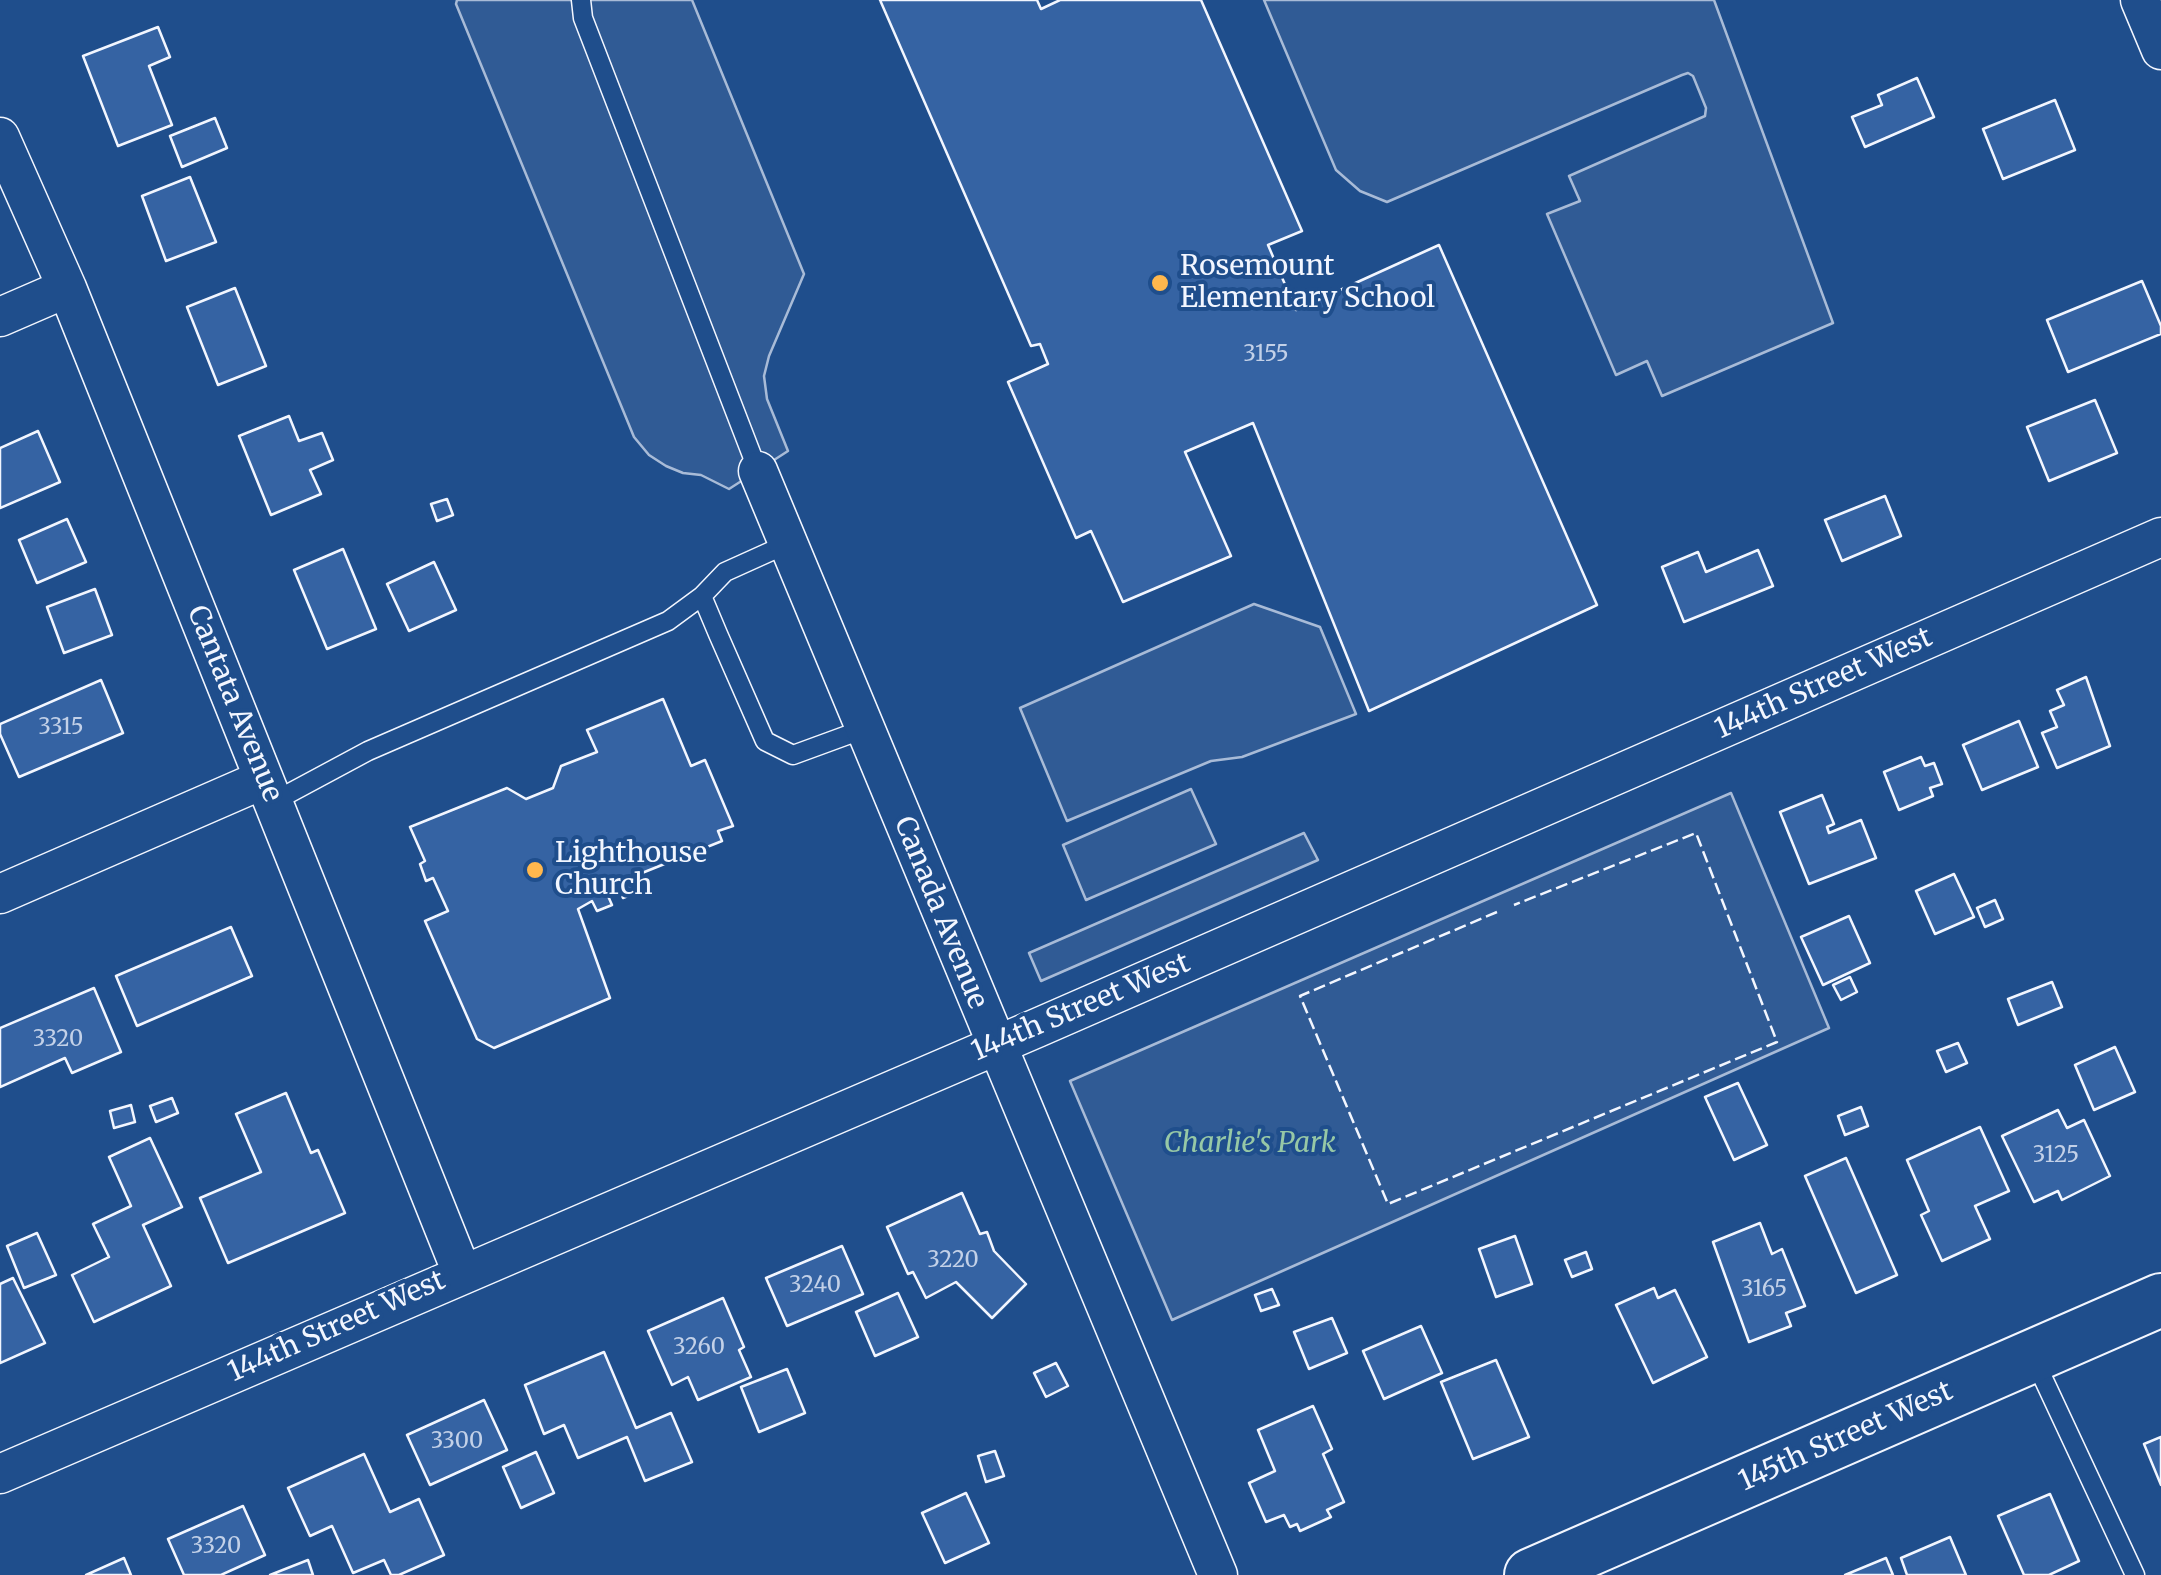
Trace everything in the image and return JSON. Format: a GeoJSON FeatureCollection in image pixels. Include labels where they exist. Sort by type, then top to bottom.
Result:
{"type":"FeatureCollection","features":[{"type":"Feature","properties":{"kind":"street"},"geometry":{"type":"LineString","coordinates":[[2140,0],[2161,50]]}},
{"type":"Feature","properties":{"kind":"street","name":"Cantata Avenue"},"geometry":{"type":"LineString","coordinates":[[0,137],[67,288],[462,1273]]}},
{"type":"Feature","properties":{"kind":"street"},"geometry":{"type":"LineString","coordinates":[[0,317],[67,288]]}},
{"type":"Feature","properties":{"kind":"street","name":"Canada Avenue"},"geometry":{"type":"LineString","coordinates":[[758,471],[1218,1575]]}},
{"type":"Feature","properties":{"kind":"street","name":"144th Street West"},"geometry":{"type":"LineString","coordinates":[[0,1474],[995,1046],[2161,537]]}},
{"type":"Feature","properties":{"kind":"street"},"geometry":{"type":"LineString","coordinates":[[0,894],[268,790]]}},
{"type":"Feature","properties":{"kind":"street","name":"145th Street West"},"geometry":{"type":"LineString","coordinates":[[1532,1575],[2161,1300]]}},
{"type":"Feature","properties":{"kind":"lane"},"geometry":{"type":"LineString","coordinates":[[580,0],[582,18],[758,471]]}},
{"type":"Feature","properties":{"kind":"lane"},"geometry":{"type":"LineString","coordinates":[[268,790],[668,621],[702,596],[725,572],[788,544]]}},
{"type":"Feature","properties":{"kind":"lane"},"geometry":{"type":"LineString","coordinates":[[702,596],[765,741],[793,755],[864,729]]}},
{"type":"Feature","properties":{"kind":"lane"},"geometry":{"type":"LineString","coordinates":[[2032,1356],[2135,1575]]}},
{"type":"Feature","properties":{"kind":"shaded area"},"geometry":{"type":"Polygon","coordinates":[[[457,0],[692,0],[804,274],[764,376],[767,399],[788,451],[729,489],[701,475],[666,466],[649,455],[634,437],[457,0]]]}},
{"type":"Feature","properties":{"kind":"shaded area"},"geometry":{"type":"Polygon","coordinates":[[[1264,0],[1714,0],[1833,323],[1662,396],[1647,361],[1616,375],[1547,214],[1580,201],[1569,176],[1705,116],[1706,108],[1693,76],[1682,75],[1387,202],[1360,191],[1336,170],[1264,0]]]}},
{"type":"Feature","properties":{"kind":"shaded area"},"geometry":{"type":"Polygon","coordinates":[[[1254,604],[1320,627],[1356,714],[1242,757],[1211,761],[1067,821],[1020,708],[1254,604]]]}},
{"type":"Feature","properties":{"kind":"shaded area"},"geometry":{"type":"Polygon","coordinates":[[[1191,789],[1216,844],[1086,900],[1063,845],[1191,789]]]}},
{"type":"Feature","properties":{"kind":"shaded area","name":"Charlie's Park"},"geometry":{"type":"Polygon","coordinates":[[[1731,793],[1829,1028],[1172,1320],[1070,1081],[1731,793]]]}},
{"type":"Feature","properties":{"kind":"shaded area"},"geometry":{"type":"Polygon","coordinates":[[[1304,833],[1318,860],[1041,981],[1029,953],[1304,833]]]}},
{"type":"Feature","properties":{"kind":"building","name":"Rosemount Elementary School"},"geometry":{"type":"Polygon","coordinates":[[[880,0],[1037,0],[1041,9],[1060,0],[1201,0],[1302,231],[1268,245],[1296,310],[1439,245],[1597,605],[1369,711],[1253,423],[1185,452],[1231,556],[1123,602],[1091,531],[1076,538],[1008,382],[1048,364],[1040,344],[1031,346],[880,0]]]}},
{"type":"Feature","properties":{"kind":"building"},"geometry":{"type":"Polygon","coordinates":[[[158,27],[170,57],[149,66],[172,125],[118,146],[83,56],[158,27]]]}},
{"type":"Feature","properties":{"kind":"building"},"geometry":{"type":"Polygon","coordinates":[[[1917,78],[1934,117],[1865,147],[1852,117],[1882,105],[1878,95],[1917,78]]]}},
{"type":"Feature","properties":{"kind":"building"},"geometry":{"type":"Polygon","coordinates":[[[2055,100],[2075,150],[2003,179],[1983,129],[2055,100]]]}},
{"type":"Feature","properties":{"kind":"building"},"geometry":{"type":"Polygon","coordinates":[[[215,118],[227,148],[182,167],[170,136],[215,118]]]}},
{"type":"Feature","properties":{"kind":"building"},"geometry":{"type":"Polygon","coordinates":[[[190,177],[216,242],[166,261],[142,196],[190,177]]]}},
{"type":"Feature","properties":{"kind":"building"},"geometry":{"type":"Polygon","coordinates":[[[2142,281],[2161,334],[2068,372],[2047,320],[2142,281]]]}},
{"type":"Feature","properties":{"kind":"building"},"geometry":{"type":"Polygon","coordinates":[[[235,288],[266,366],[218,385],[187,307],[235,288]]]}},
{"type":"Feature","properties":{"kind":"building"},"geometry":{"type":"Polygon","coordinates":[[[2095,400],[2117,453],[2049,481],[2027,427],[2095,400]]]}},
{"type":"Feature","properties":{"kind":"building"},"geometry":{"type":"Polygon","coordinates":[[[289,416],[299,441],[322,433],[333,460],[310,470],[321,494],[271,515],[239,436],[289,416]]]}},
{"type":"Feature","properties":{"kind":"building"},"geometry":{"type":"Polygon","coordinates":[[[38,431],[60,482],[0,508],[0,448],[38,431]]]}},
{"type":"Feature","properties":{"kind":"building"},"geometry":{"type":"Polygon","coordinates":[[[1885,496],[1901,536],[1842,561],[1825,520],[1885,496]]]}},
{"type":"Feature","properties":{"kind":"building"},"geometry":{"type":"Polygon","coordinates":[[[447,499],[453,515],[437,521],[431,504],[447,499]]]}},
{"type":"Feature","properties":{"kind":"building"},"geometry":{"type":"Polygon","coordinates":[[[67,519],[86,562],[37,583],[19,540],[67,519]]]}},
{"type":"Feature","properties":{"kind":"building"},"geometry":{"type":"Polygon","coordinates":[[[343,549],[376,629],[327,649],[294,570],[343,549]]]}},
{"type":"Feature","properties":{"kind":"building"},"geometry":{"type":"Polygon","coordinates":[[[1758,550],[1773,586],[1684,622],[1662,567],[1698,552],[1706,572],[1758,550]]]}},
{"type":"Feature","properties":{"kind":"building"},"geometry":{"type":"Polygon","coordinates":[[[434,562],[456,610],[409,631],[387,584],[434,562]]]}},
{"type":"Feature","properties":{"kind":"building"},"geometry":{"type":"Polygon","coordinates":[[[95,589],[112,635],[64,653],[47,607],[95,589]]]}},
{"type":"Feature","properties":{"kind":"building"},"geometry":{"type":"Polygon","coordinates":[[[2086,677],[2110,746],[2057,768],[2042,733],[2057,727],[2050,711],[2064,705],[2057,690],[2086,677]]]}},
{"type":"Feature","properties":{"kind":"building"},"geometry":{"type":"Polygon","coordinates":[[[101,680],[123,733],[19,777],[0,734],[0,724],[101,680]]]}},
{"type":"Feature","properties":{"kind":"building","name":"Lighthouse Church"},"geometry":{"type":"Polygon","coordinates":[[[663,699],[691,766],[705,760],[733,826],[718,831],[722,841],[632,877],[640,891],[623,898],[620,891],[608,896],[612,905],[597,911],[592,901],[578,909],[610,998],[494,1048],[477,1039],[425,921],[448,911],[433,878],[426,881],[420,864],[425,861],[410,827],[507,788],[526,799],[553,788],[561,766],[597,752],[587,730],[663,699]]]}},
{"type":"Feature","properties":{"kind":"building"},"geometry":{"type":"Polygon","coordinates":[[[2019,721],[2038,767],[1982,790],[1963,745],[2019,721]]]}},
{"type":"Feature","properties":{"kind":"building"},"geometry":{"type":"Polygon","coordinates":[[[1921,757],[1925,766],[1934,763],[1942,784],[1930,788],[1933,796],[1899,810],[1884,772],[1921,757]]]}},
{"type":"Feature","properties":{"kind":"building"},"geometry":{"type":"Polygon","coordinates":[[[1822,795],[1834,824],[1827,827],[1829,833],[1861,820],[1876,858],[1809,884],[1780,812],[1822,795]]]}},
{"type":"Feature","properties":{"kind":"building"},"geometry":{"type":"Polygon","coordinates":[[[1954,874],[1974,917],[1935,934],[1916,891],[1954,874]]]}},
{"type":"Feature","properties":{"kind":"building"},"geometry":{"type":"Polygon","coordinates":[[[1995,900],[2003,919],[1985,927],[1977,908],[1995,900]]]}},
{"type":"Feature","properties":{"kind":"building"},"geometry":{"type":"Polygon","coordinates":[[[1849,916],[1870,963],[1823,985],[1801,937],[1849,916]]]}},
{"type":"Feature","properties":{"kind":"building"},"geometry":{"type":"Polygon","coordinates":[[[231,927],[252,976],[137,1026],[116,976],[231,927]]]}},
{"type":"Feature","properties":{"kind":"building"},"geometry":{"type":"Polygon","coordinates":[[[1850,977],[1857,992],[1841,1000],[1833,985],[1850,977]]]}},
{"type":"Feature","properties":{"kind":"building"},"geometry":{"type":"Polygon","coordinates":[[[2052,982],[2062,1007],[2018,1025],[2008,999],[2052,982]]]}},
{"type":"Feature","properties":{"kind":"building"},"geometry":{"type":"Polygon","coordinates":[[[94,988],[121,1052],[72,1073],[65,1058],[0,1087],[0,1028],[94,988]]]}},
{"type":"Feature","properties":{"kind":"building"},"geometry":{"type":"Polygon","coordinates":[[[1958,1043],[1967,1063],[1946,1072],[1937,1051],[1958,1043]]]}},
{"type":"Feature","properties":{"kind":"building"},"geometry":{"type":"Polygon","coordinates":[[[2115,1047],[2135,1092],[2094,1110],[2075,1065],[2115,1047]]]}},
{"type":"Feature","properties":{"kind":"building"},"geometry":{"type":"Polygon","coordinates":[[[1738,1083],[1767,1145],[1734,1160],[1705,1097],[1738,1083]]]}},
{"type":"Feature","properties":{"kind":"building"},"geometry":{"type":"Polygon","coordinates":[[[286,1093],[311,1153],[318,1150],[345,1213],[228,1263],[200,1198],[261,1172],[236,1114],[286,1093]]]}},
{"type":"Feature","properties":{"kind":"building"},"geometry":{"type":"Polygon","coordinates":[[[172,1098],[178,1113],[156,1122],[150,1106],[172,1098]]]}},
{"type":"Feature","properties":{"kind":"building"},"geometry":{"type":"Polygon","coordinates":[[[131,1105],[135,1122],[114,1128],[110,1111],[131,1105]]]}},
{"type":"Feature","properties":{"kind":"building"},"geometry":{"type":"Polygon","coordinates":[[[1861,1107],[1868,1126],[1845,1135],[1838,1116],[1861,1107]]]}},
{"type":"Feature","properties":{"kind":"building"},"geometry":{"type":"Polygon","coordinates":[[[2058,1110],[2067,1128],[2084,1120],[2110,1176],[2062,1200],[2058,1191],[2034,1202],[2002,1136],[2058,1110]]]}},
{"type":"Feature","properties":{"kind":"building"},"geometry":{"type":"Polygon","coordinates":[[[1980,1127],[2009,1191],[1975,1206],[1990,1239],[1942,1261],[1921,1215],[1929,1211],[1907,1160],[1980,1127]]]}},
{"type":"Feature","properties":{"kind":"building"},"geometry":{"type":"Polygon","coordinates":[[[150,1138],[182,1207],[143,1225],[171,1286],[94,1322],[72,1275],[109,1257],[93,1224],[131,1206],[109,1157],[150,1138]]]}},
{"type":"Feature","properties":{"kind":"building"},"geometry":{"type":"Polygon","coordinates":[[[1846,1158],[1897,1275],[1856,1293],[1805,1176],[1846,1158]]]}},
{"type":"Feature","properties":{"kind":"building"},"geometry":{"type":"Polygon","coordinates":[[[962,1193],[980,1234],[987,1232],[994,1251],[1026,1284],[992,1318],[956,1282],[926,1298],[913,1272],[908,1274],[887,1227],[962,1193]]]}},
{"type":"Feature","properties":{"kind":"building"},"geometry":{"type":"Polygon","coordinates":[[[1760,1223],[1772,1254],[1782,1249],[1805,1306],[1786,1313],[1791,1326],[1749,1342],[1713,1242],[1760,1223]]]}},
{"type":"Feature","properties":{"kind":"building"},"geometry":{"type":"Polygon","coordinates":[[[37,1233],[56,1275],[24,1288],[7,1246],[37,1233]]]}},
{"type":"Feature","properties":{"kind":"building"},"geometry":{"type":"Polygon","coordinates":[[[1515,1236],[1532,1284],[1496,1297],[1479,1249],[1515,1236]]]}},
{"type":"Feature","properties":{"kind":"building"},"geometry":{"type":"Polygon","coordinates":[[[842,1246],[863,1294],[787,1326],[766,1278],[842,1246]]]}},
{"type":"Feature","properties":{"kind":"building"},"geometry":{"type":"Polygon","coordinates":[[[1586,1252],[1592,1269],[1572,1277],[1565,1260],[1586,1252]]]}},
{"type":"Feature","properties":{"kind":"building"},"geometry":{"type":"Polygon","coordinates":[[[13,1278],[45,1343],[0,1363],[0,1284],[13,1278]]]}},
{"type":"Feature","properties":{"kind":"building"},"geometry":{"type":"Polygon","coordinates":[[[1654,1288],[1658,1298],[1675,1290],[1707,1357],[1653,1383],[1616,1305],[1654,1288]]]}},
{"type":"Feature","properties":{"kind":"building"},"geometry":{"type":"Polygon","coordinates":[[[1272,1289],[1279,1305],[1261,1311],[1255,1295],[1272,1289]]]}},
{"type":"Feature","properties":{"kind":"building"},"geometry":{"type":"Polygon","coordinates":[[[898,1293],[918,1337],[875,1356],[856,1312],[898,1293]]]}},
{"type":"Feature","properties":{"kind":"building"},"geometry":{"type":"Polygon","coordinates":[[[723,1298],[744,1347],[739,1350],[751,1377],[698,1400],[688,1377],[672,1385],[648,1331],[723,1298]]]}},
{"type":"Feature","properties":{"kind":"building"},"geometry":{"type":"Polygon","coordinates":[[[1332,1318],[1347,1353],[1309,1369],[1294,1332],[1332,1318]]]}},
{"type":"Feature","properties":{"kind":"building"},"geometry":{"type":"Polygon","coordinates":[[[1421,1326],[1442,1373],[1384,1399],[1363,1351],[1421,1326]]]}},
{"type":"Feature","properties":{"kind":"building"},"geometry":{"type":"Polygon","coordinates":[[[604,1352],[636,1428],[671,1413],[692,1462],[645,1481],[627,1437],[578,1458],[564,1425],[544,1434],[525,1385],[604,1352]]]}},
{"type":"Feature","properties":{"kind":"building"},"geometry":{"type":"Polygon","coordinates":[[[1496,1360],[1529,1437],[1473,1459],[1441,1382],[1496,1360]]]}},
{"type":"Feature","properties":{"kind":"building"},"geometry":{"type":"Polygon","coordinates":[[[1056,1363],[1068,1386],[1046,1397],[1034,1373],[1056,1363]]]}},
{"type":"Feature","properties":{"kind":"building"},"geometry":{"type":"Polygon","coordinates":[[[787,1369],[805,1413],[759,1432],[741,1387],[787,1369]]]}},
{"type":"Feature","properties":{"kind":"building"},"geometry":{"type":"Polygon","coordinates":[[[484,1400],[507,1450],[430,1485],[407,1435],[484,1400]]]}},
{"type":"Feature","properties":{"kind":"building"},"geometry":{"type":"Polygon","coordinates":[[[1313,1406],[1332,1449],[1323,1454],[1344,1502],[1327,1510],[1331,1517],[1300,1531],[1297,1524],[1290,1527],[1284,1515],[1266,1522],[1249,1483],[1275,1471],[1258,1430],[1313,1406]]]}},
{"type":"Feature","properties":{"kind":"building"},"geometry":{"type":"Polygon","coordinates":[[[2161,1437],[2161,1485],[2144,1444],[2161,1437]]]}},
{"type":"Feature","properties":{"kind":"building"},"geometry":{"type":"Polygon","coordinates":[[[995,1451],[1004,1476],[986,1482],[978,1456],[995,1451]]]}},
{"type":"Feature","properties":{"kind":"building"},"geometry":{"type":"Polygon","coordinates":[[[536,1452],[554,1493],[521,1508],[503,1467],[536,1452]]]}},
{"type":"Feature","properties":{"kind":"building"},"geometry":{"type":"Polygon","coordinates":[[[364,1454],[390,1512],[419,1499],[444,1555],[399,1575],[391,1575],[384,1560],[353,1573],[332,1526],[310,1536],[288,1488],[364,1454]]]}},
{"type":"Feature","properties":{"kind":"building"},"geometry":{"type":"Polygon","coordinates":[[[966,1493],[989,1543],[945,1563],[922,1513],[966,1493]]]}},
{"type":"Feature","properties":{"kind":"building"},"geometry":{"type":"Polygon","coordinates":[[[2050,1494],[2079,1561],[2049,1575],[2024,1575],[1998,1516],[2050,1494]]]}},
{"type":"Feature","properties":{"kind":"building"},"geometry":{"type":"Polygon","coordinates":[[[243,1506],[265,1555],[221,1575],[184,1575],[168,1539],[243,1506]]]}},
{"type":"Feature","properties":{"kind":"building"},"geometry":{"type":"Polygon","coordinates":[[[1950,1537],[1966,1575],[1907,1575],[1901,1558],[1950,1537]]]}},
{"type":"Feature","properties":{"kind":"building"},"geometry":{"type":"Polygon","coordinates":[[[124,1558],[131,1575],[86,1575],[124,1558]]]}},
{"type":"Feature","properties":{"kind":"building"},"geometry":{"type":"Polygon","coordinates":[[[1886,1558],[1893,1575],[1845,1575],[1886,1558]]]}},
{"type":"Feature","properties":{"kind":"building"},"geometry":{"type":"Polygon","coordinates":[[[308,1560],[313,1575],[270,1575],[308,1560]]]}},
{"type":"Feature","properties":{"kind":"fence"},"geometry":{"type":"LineString","coordinates":[[1497,912],[1300,996],[1388,1204],[1777,1042],[1696,833],[1514,905]]}},
{"type":"Feature","properties":{"kind":"place","name":"Rosemount Elementary School"},"geometry":{"type":"Point","coordinates":[1160,283]}},
{"type":"Feature","properties":{"kind":"place","name":"Lighthouse Church"},"geometry":{"type":"Point","coordinates":[535,870]}}]}
